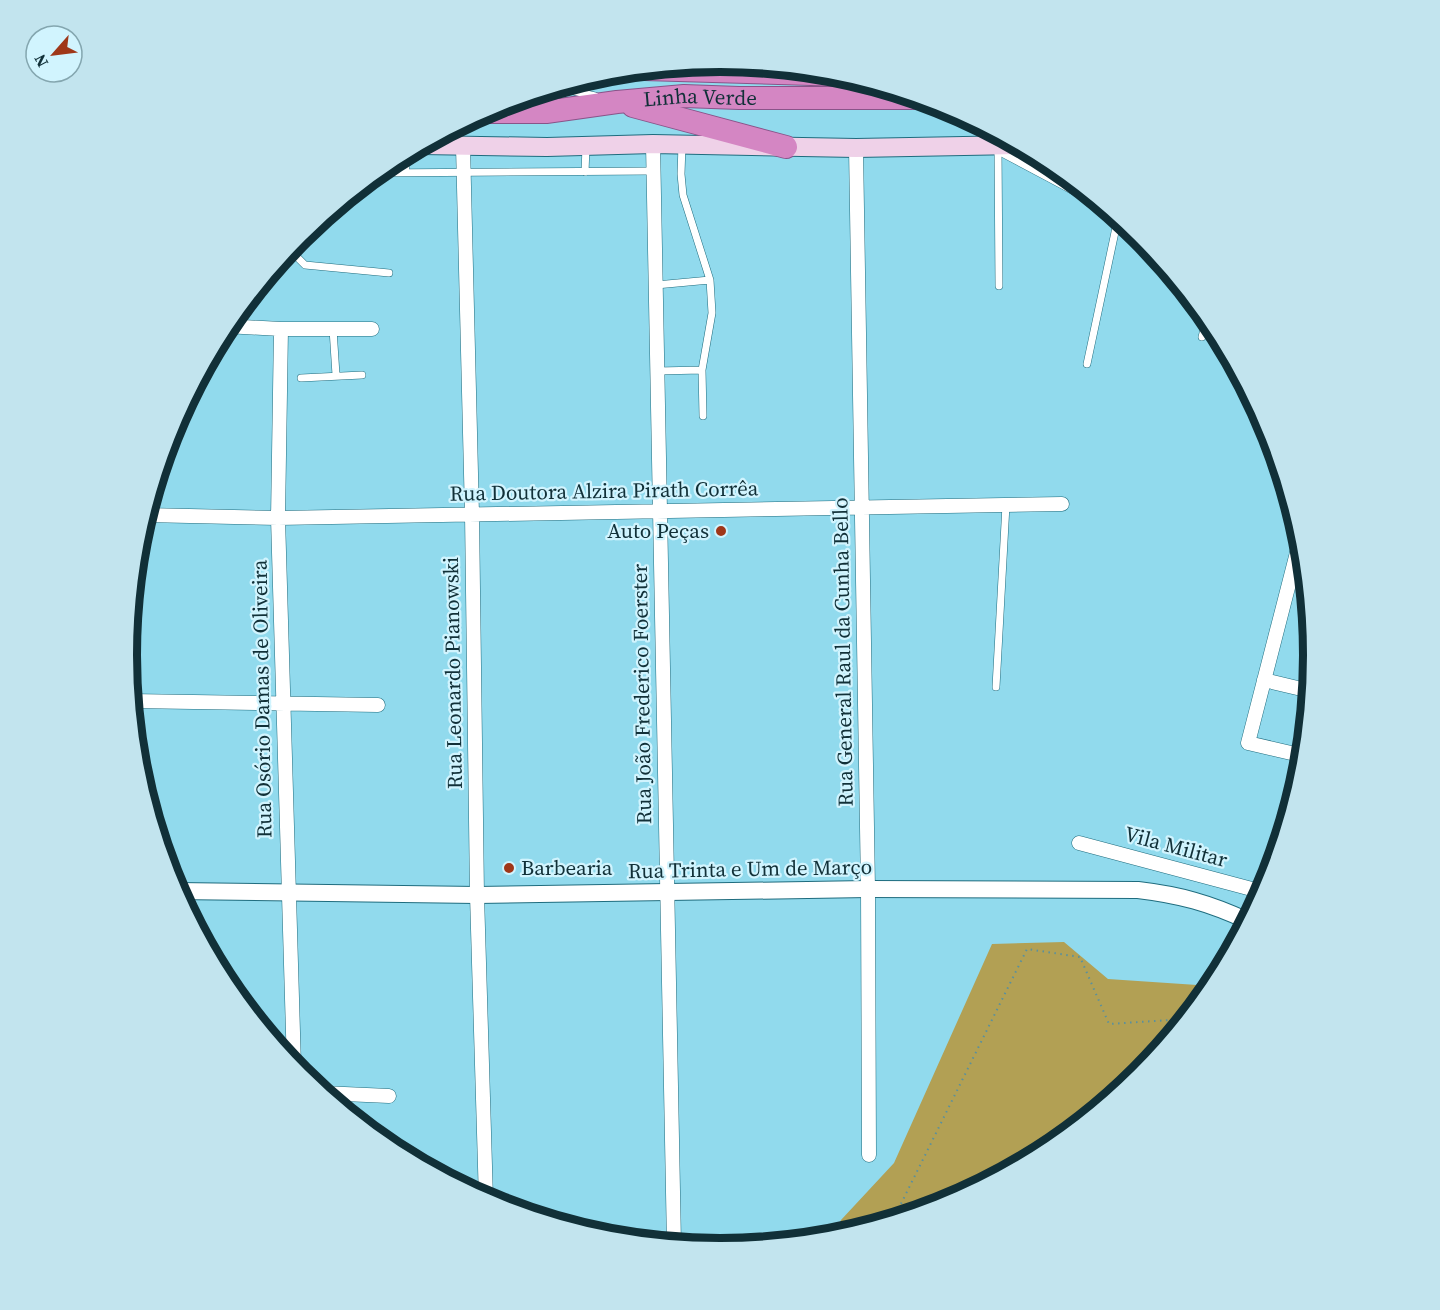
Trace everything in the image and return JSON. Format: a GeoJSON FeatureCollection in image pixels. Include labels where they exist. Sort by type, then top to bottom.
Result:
{"type":"FeatureCollection","features":[{"type":"Feature","properties":{"kind":"highway","name":"Linha Verde"},"geometry":{"type":"LineString","coordinates":[[509,112],[546,111],[684,96],[891,98]]}},
{"type":"Feature","properties":{"kind":"highway"},"geometry":{"type":"LineString","coordinates":[[617,102],[786,147]]}},
{"type":"Feature","properties":{"kind":"main road"},"geometry":{"type":"LineString","coordinates":[[437,145],[1005,146]]}},
{"type":"Feature","properties":{"kind":"street","name":"Rua João Frederico Foerster"},"geometry":{"type":"LineString","coordinates":[[653,144],[674,1236]]}},
{"type":"Feature","properties":{"kind":"street","name":"Rua Leonardo Pianowski"},"geometry":{"type":"LineString","coordinates":[[463,146],[472,514],[477,895],[486,1189]]}},
{"type":"Feature","properties":{"kind":"street","name":"Rua General Raul da Cunha Bello"},"geometry":{"type":"LineString","coordinates":[[856,147],[868,889],[869,1155]]}},
{"type":"Feature","properties":{"kind":"street"},"geometry":{"type":"LineString","coordinates":[[998,147],[1052,176]]}},
{"type":"Feature","properties":{"kind":"street"},"geometry":{"type":"LineString","coordinates":[[238,327],[372,329]]}},
{"type":"Feature","properties":{"kind":"street","name":"Rua Osório Damas de Oliveira"},"geometry":{"type":"LineString","coordinates":[[280,329],[278,518],[293,1051]]}},
{"type":"Feature","properties":{"kind":"street","name":"Rua Doutora Alzira Pirath Corrêa"},"geometry":{"type":"LineString","coordinates":[[154,515],[278,518],[1062,504]]}},
{"type":"Feature","properties":{"kind":"street"},"geometry":{"type":"LineString","coordinates":[[1294,754],[1248,743],[1295,560]]}},
{"type":"Feature","properties":{"kind":"street"},"geometry":{"type":"LineString","coordinates":[[1264,680],[1302,689]]}},
{"type":"Feature","properties":{"kind":"street"},"geometry":{"type":"LineString","coordinates":[[139,701],[378,705]]}},
{"type":"Feature","properties":{"kind":"street","name":"Vila Militar"},"geometry":{"type":"LineString","coordinates":[[1079,843],[1254,890]]}},
{"type":"Feature","properties":{"kind":"street","name":"Rua Trinta e Um de Março"},"geometry":{"type":"LineString","coordinates":[[187,891],[477,895],[868,889],[1138,890],[1185,897],[1240,918]]}},
{"type":"Feature","properties":{"kind":"street"},"geometry":{"type":"LineString","coordinates":[[337,1093],[389,1095]]}},
{"type":"Feature","properties":{"kind":"lane"},"geometry":{"type":"LineString","coordinates":[[573,91],[617,102]]}},
{"type":"Feature","properties":{"kind":"lane"},"geometry":{"type":"LineString","coordinates":[[682,145],[683,195],[710,280],[712,313],[702,370],[703,416]]}},
{"type":"Feature","properties":{"kind":"lane"},"geometry":{"type":"LineString","coordinates":[[585,172],[586,146]]}},
{"type":"Feature","properties":{"kind":"lane"},"geometry":{"type":"LineString","coordinates":[[998,147],[999,286]]}},
{"type":"Feature","properties":{"kind":"lane"},"geometry":{"type":"LineString","coordinates":[[405,172],[406,164]]}},
{"type":"Feature","properties":{"kind":"lane"},"geometry":{"type":"LineString","coordinates":[[393,172],[654,171]]}},
{"type":"Feature","properties":{"kind":"lane"},"geometry":{"type":"LineString","coordinates":[[1088,364],[1116,228]]}},
{"type":"Feature","properties":{"kind":"lane"},"geometry":{"type":"LineString","coordinates":[[296,256],[305,265],[389,273]]}},
{"type":"Feature","properties":{"kind":"lane"},"geometry":{"type":"LineString","coordinates":[[656,285],[710,280]]}},
{"type":"Feature","properties":{"kind":"lane"},"geometry":{"type":"LineString","coordinates":[[333,329],[336,375]]}},
{"type":"Feature","properties":{"kind":"lane"},"geometry":{"type":"LineString","coordinates":[[1202,337],[1204,330]]}},
{"type":"Feature","properties":{"kind":"lane"},"geometry":{"type":"LineString","coordinates":[[658,371],[702,370]]}},
{"type":"Feature","properties":{"kind":"lane"},"geometry":{"type":"LineString","coordinates":[[301,378],[362,375]]}},
{"type":"Feature","properties":{"kind":"lane"},"geometry":{"type":"LineString","coordinates":[[996,687],[1006,505]]}},
{"type":"Feature","properties":{"kind":"path"},"geometry":{"type":"LineString","coordinates":[[898,1210],[1027,949],[1080,957],[1109,1024],[1175,1020]]}},
{"type":"Feature","properties":{"kind":"shaded area"},"geometry":{"type":"Polygon","coordinates":[[[1064,942],[1108,979],[1201,985],[1183,1010],[1132,1067],[1075,1118],[1044,1140],[1012,1160],[943,1194],[871,1218],[838,1226],[894,1163],[992,944],[1064,942]]]}},
{"type":"Feature","properties":{"kind":"place","name":"Auto Peças"},"geometry":{"type":"Point","coordinates":[721,531]}},
{"type":"Feature","properties":{"kind":"place","name":"Barbearia"},"geometry":{"type":"Point","coordinates":[509,868]}}]}
